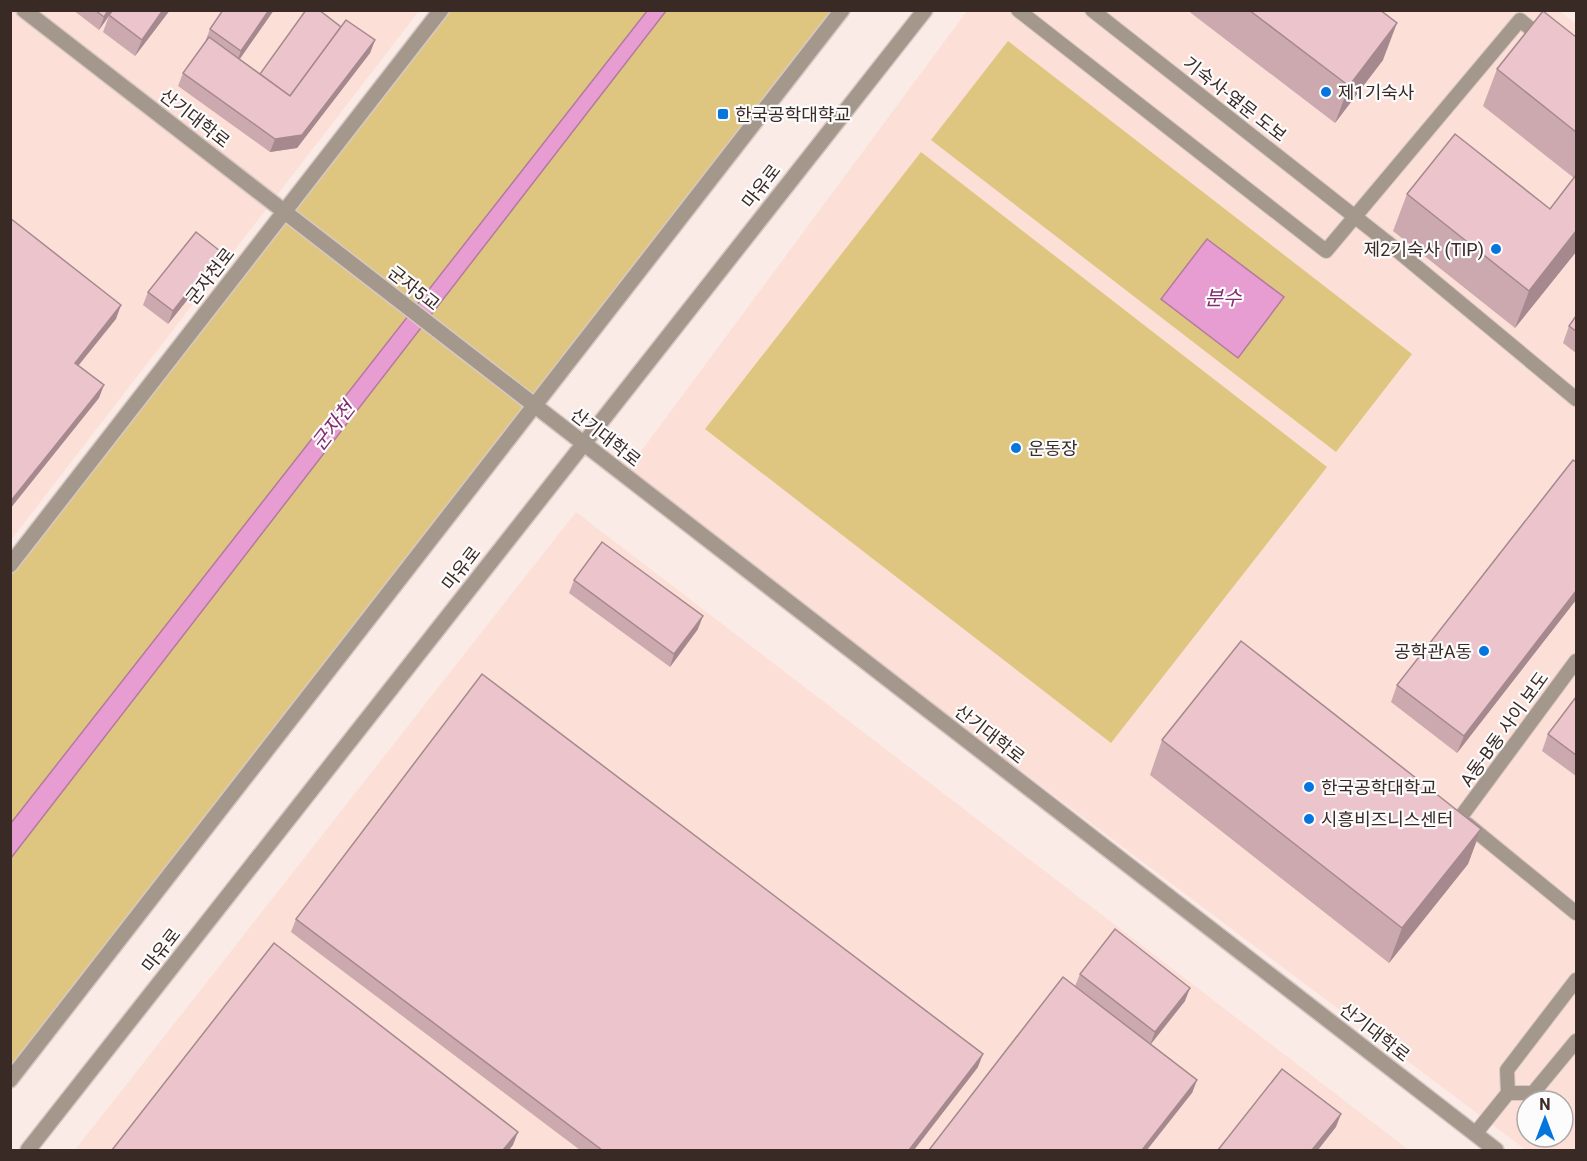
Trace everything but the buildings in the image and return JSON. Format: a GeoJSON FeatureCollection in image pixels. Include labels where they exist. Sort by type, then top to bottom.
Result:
{"type":"FeatureCollection","features":[{"type":"Feature","properties":{"kind":"street","name":"산기대학로"},"geometry":{"type":"LineString","coordinates":[[24,10],[342,257]]}},
{"type":"Feature","properties":{"kind":"street","name":"군자천로"},"geometry":{"type":"LineString","coordinates":[[10,565],[441,10]]}},
{"type":"Feature","properties":{"kind":"street"},"geometry":{"type":"LineString","coordinates":[[10,1080],[842,10]]}},
{"type":"Feature","properties":{"kind":"street","name":"마유로"},"geometry":{"type":"LineString","coordinates":[[28,1150],[925,10]]}},
{"type":"Feature","properties":{"kind":"street","name":"군자5교"},"geometry":{"type":"LineString","coordinates":[[342,257],[461,349]]}},
{"type":"Feature","properties":{"kind":"street","name":"산기대학로"},"geometry":{"type":"LineString","coordinates":[[461,349],[1496,1150]]}},
{"type":"Feature","properties":{"kind":"lane"},"geometry":{"type":"LineString","coordinates":[[1018,10],[1326,251],[1356,217],[1518,15],[1552,46]]}},
{"type":"Feature","properties":{"kind":"lane","name":"기숙사-옆문 도보"},"geometry":{"type":"LineString","coordinates":[[1092,10],[1450,292],[1576,399]]}},
{"type":"Feature","properties":{"kind":"lane","name":"A동-B동 사이 보도"},"geometry":{"type":"LineString","coordinates":[[1576,661],[1456,815],[1576,913]]}},
{"type":"Feature","properties":{"kind":"lane"},"geometry":{"type":"LineString","coordinates":[[1475,1134],[1508,1094],[1507,1070],[1576,980]]}},
{"type":"Feature","properties":{"kind":"lane"},"geometry":{"type":"LineString","coordinates":[[1508,1094],[1533,1093],[1576,1041]]}},
{"type":"Feature","properties":{"kind":"shaded area"},"geometry":{"type":"Polygon","coordinates":[[[11,11],[419,11],[11,540],[11,11]]]}},
{"type":"Feature","properties":{"kind":"shaded area"},"geometry":{"type":"Polygon","coordinates":[[[440,11],[840,11],[11,1080],[10,565],[440,11]]]}},
{"type":"Feature","properties":{"kind":"shaded area","name":"한국공학대학교"},"geometry":{"type":"Polygon","coordinates":[[[967,11],[1560,11],[1576,24],[1576,1150],[1525,1149],[1575,1149],[1575,1089],[1515,1089],[1515,1142],[625,473],[967,11]]]}},
{"type":"Feature","properties":{"kind":"shaded area"},"geometry":{"type":"Polygon","coordinates":[[[1008,41],[1412,354],[1336,452],[931,140],[1008,41]]]}},
{"type":"Feature","properties":{"kind":"shaded area","name":"운동장"},"geometry":{"type":"Polygon","coordinates":[[[921,152],[1327,467],[1111,743],[705,429],[921,152]]]}},
{"type":"Feature","properties":{"kind":"shaded area"},"geometry":{"type":"Polygon","coordinates":[[[576,512],[1409,1150],[75,1150],[576,512]]]}},
{"type":"Feature","properties":{"kind":"water","name":"군자천"},"geometry":{"type":"Polygon","coordinates":[[[647,11],[666,11],[11,858],[11,823],[647,11]]]}},
{"type":"Feature","properties":{"kind":"water","name":"분수"},"geometry":{"type":"Polygon","coordinates":[[[1207,239],[1284,297],[1238,358],[1161,299],[1207,239]]]}},
{"type":"Feature","properties":{"kind":"place","name":"제1기숙사"},"geometry":{"type":"Point","coordinates":[1326,92]}},
{"type":"Feature","properties":{"kind":"place","name":"한국공학대햑교"},"geometry":{"type":"Point","coordinates":[723,114]}},
{"type":"Feature","properties":{"kind":"place","name":"제2기숙사 (TIP)"},"geometry":{"type":"Point","coordinates":[1496,249]}},
{"type":"Feature","properties":{"kind":"place","name":"운동장"},"geometry":{"type":"Point","coordinates":[1016,448]}},
{"type":"Feature","properties":{"kind":"place","name":"공학관A동"},"geometry":{"type":"Point","coordinates":[1484,651]}},
{"type":"Feature","properties":{"kind":"place","name":"한국공학대학교"},"geometry":{"type":"Point","coordinates":[1309,787]}},
{"type":"Feature","properties":{"kind":"place","name":"시흥비즈니스센터"},"geometry":{"type":"Point","coordinates":[1309,819]}}]}
